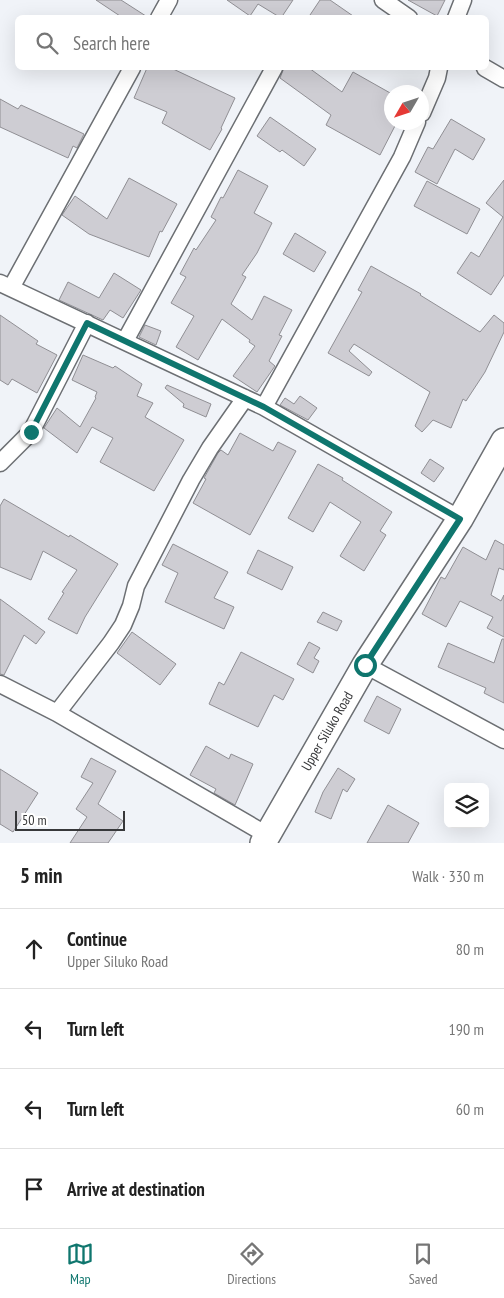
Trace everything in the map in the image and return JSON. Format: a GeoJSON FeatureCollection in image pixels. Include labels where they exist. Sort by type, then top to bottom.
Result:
{"type":"FeatureCollection","features":[{"type":"Feature","properties":{"kind":"main road","name":"Upper Siluko Road"},"geometry":{"type":"LineString","coordinates":[[265,839],[365,665],[500,454]]}},
{"type":"Feature","properties":{"kind":"street"},"geometry":{"type":"LineString","coordinates":[[161,15],[169,0]]}},
{"type":"Feature","properties":{"kind":"street"},"geometry":{"type":"LineString","coordinates":[[383,0],[405,15]]}},
{"type":"Feature","properties":{"kind":"street"},"geometry":{"type":"LineString","coordinates":[[457,15],[463,0]]}},
{"type":"Feature","properties":{"kind":"street"},"geometry":{"type":"LineString","coordinates":[[131,70],[5,286],[264,407],[460,519]]}},
{"type":"Feature","properties":{"kind":"street"},"geometry":{"type":"LineString","coordinates":[[124,341],[273,70]]}},
{"type":"Feature","properties":{"kind":"street"},"geometry":{"type":"LineString","coordinates":[[429,97],[439,70]]}},
{"type":"Feature","properties":{"kind":"street"},"geometry":{"type":"LineString","coordinates":[[488,70],[504,79]]}},
{"type":"Feature","properties":{"kind":"street"},"geometry":{"type":"LineString","coordinates":[[264,407],[402,157],[414,130]]}},
{"type":"Feature","properties":{"kind":"street"},"geometry":{"type":"LineString","coordinates":[[0,463],[31,432],[87,323]]}},
{"type":"Feature","properties":{"kind":"street"},"geometry":{"type":"LineString","coordinates":[[57,713],[123,625],[131,606],[136,586],[191,480],[210,448],[245,398]]}},
{"type":"Feature","properties":{"kind":"street"},"geometry":{"type":"LineString","coordinates":[[365,665],[504,740]]}},
{"type":"Feature","properties":{"kind":"street"},"geometry":{"type":"LineString","coordinates":[[0,684],[57,713],[265,839]]}},
{"type":"Feature","properties":{"kind":"building"},"geometry":{"type":"Polygon","coordinates":[[[96,0],[121,0],[144,15],[118,15],[96,0]]]}},
{"type":"Feature","properties":{"kind":"building"},"geometry":{"type":"Polygon","coordinates":[[[227,0],[293,0],[283,15],[276,15],[258,4],[251,15],[227,0]]]}},
{"type":"Feature","properties":{"kind":"building"},"geometry":{"type":"Polygon","coordinates":[[[320,0],[330,0],[352,15],[310,15],[320,0]]]}},
{"type":"Feature","properties":{"kind":"building"},"geometry":{"type":"Polygon","coordinates":[[[408,0],[445,0],[438,15],[408,0]]]}},
{"type":"Feature","properties":{"kind":"building"},"geometry":{"type":"Polygon","coordinates":[[[146,70],[175,70],[235,98],[222,129],[210,150],[162,123],[167,112],[134,98],[146,70]]]}},
{"type":"Feature","properties":{"kind":"building"},"geometry":{"type":"Polygon","coordinates":[[[283,70],[312,70],[342,92],[353,72],[384,89],[384,130],[393,130],[380,155],[326,125],[331,115],[280,78],[283,70]]]}},
{"type":"Feature","properties":{"kind":"building"},"geometry":{"type":"Polygon","coordinates":[[[0,99],[18,109],[21,105],[84,134],[77,148],[73,146],[68,158],[0,127],[0,99]]]}},
{"type":"Feature","properties":{"kind":"building"},"geometry":{"type":"Polygon","coordinates":[[[270,117],[316,149],[304,166],[282,150],[280,152],[257,136],[270,117]]]}},
{"type":"Feature","properties":{"kind":"building"},"geometry":{"type":"Polygon","coordinates":[[[451,119],[485,139],[473,160],[455,149],[437,184],[415,172],[428,147],[433,149],[451,119]]]}},
{"type":"Feature","properties":{"kind":"building"},"geometry":{"type":"Polygon","coordinates":[[[238,170],[268,186],[254,213],[272,223],[257,253],[242,275],[246,277],[231,304],[252,320],[264,296],[292,310],[279,335],[282,336],[269,361],[275,366],[257,392],[233,376],[255,346],[249,342],[250,340],[222,319],[198,360],[176,347],[194,316],[171,303],[186,277],[180,274],[194,248],[196,250],[216,220],[211,217],[238,170]]]}},
{"type":"Feature","properties":{"kind":"building"},"geometry":{"type":"Polygon","coordinates":[[[129,178],[177,204],[162,232],[160,231],[149,257],[89,234],[62,215],[75,196],[107,219],[129,178]]]}},
{"type":"Feature","properties":{"kind":"building"},"geometry":{"type":"Polygon","coordinates":[[[504,180],[504,275],[491,295],[457,273],[471,252],[479,257],[503,217],[486,203],[504,180]]]}},
{"type":"Feature","properties":{"kind":"building"},"geometry":{"type":"Polygon","coordinates":[[[427,181],[480,209],[467,234],[414,206],[427,181]]]}},
{"type":"Feature","properties":{"kind":"building"},"geometry":{"type":"Polygon","coordinates":[[[295,233],[326,252],[314,272],[283,254],[295,233]]]}},
{"type":"Feature","properties":{"kind":"building"},"geometry":{"type":"Polygon","coordinates":[[[371,266],[421,294],[480,332],[494,315],[504,323],[504,332],[485,372],[466,401],[463,399],[451,428],[433,420],[422,432],[415,426],[430,392],[354,344],[349,351],[372,372],[369,376],[328,353],[362,292],[358,290],[371,266]]]}},
{"type":"Feature","properties":{"kind":"building"},"geometry":{"type":"Polygon","coordinates":[[[114,273],[141,290],[123,318],[110,310],[103,320],[59,300],[68,282],[99,298],[114,273]]]}},
{"type":"Feature","properties":{"kind":"building"},"geometry":{"type":"Polygon","coordinates":[[[0,315],[38,341],[36,344],[57,355],[37,393],[12,379],[8,385],[0,380],[0,315]]]}},
{"type":"Feature","properties":{"kind":"building"},"geometry":{"type":"Polygon","coordinates":[[[145,325],[161,331],[156,345],[139,337],[145,325]]]}},
{"type":"Feature","properties":{"kind":"building"},"geometry":{"type":"Polygon","coordinates":[[[83,355],[113,368],[115,366],[142,384],[137,396],[153,403],[145,417],[184,440],[154,491],[100,462],[113,438],[92,427],[77,453],[44,428],[57,408],[80,427],[96,398],[97,392],[72,380],[83,355]]]}},
{"type":"Feature","properties":{"kind":"building"},"geometry":{"type":"Polygon","coordinates":[[[167,385],[211,404],[206,417],[183,407],[184,404],[165,388],[167,385]]]}},
{"type":"Feature","properties":{"kind":"building"},"geometry":{"type":"Polygon","coordinates":[[[300,396],[317,408],[308,420],[280,405],[285,398],[294,404],[300,396]]]}},
{"type":"Feature","properties":{"kind":"building"},"geometry":{"type":"Polygon","coordinates":[[[240,433],[273,451],[278,442],[296,451],[250,535],[193,503],[218,453],[221,450],[228,455],[240,433]]]}},
{"type":"Feature","properties":{"kind":"building"},"geometry":{"type":"Polygon","coordinates":[[[430,459],[444,468],[434,482],[421,473],[430,459]]]}},
{"type":"Feature","properties":{"kind":"building"},"geometry":{"type":"Polygon","coordinates":[[[318,464],[343,478],[342,480],[392,512],[380,531],[386,535],[364,571],[340,556],[361,522],[330,502],[313,532],[288,518],[318,464]]]}},
{"type":"Feature","properties":{"kind":"building"},"geometry":{"type":"Polygon","coordinates":[[[4,499],[118,564],[85,617],[77,634],[48,619],[64,593],[62,592],[77,570],[43,551],[31,580],[0,567],[0,506],[4,499]]]}},
{"type":"Feature","properties":{"kind":"building"},"geometry":{"type":"Polygon","coordinates":[[[495,540],[504,545],[504,570],[499,568],[491,595],[501,601],[504,595],[504,637],[487,628],[493,617],[460,601],[446,627],[422,614],[441,577],[445,579],[463,547],[486,560],[495,540]]]}},
{"type":"Feature","properties":{"kind":"building"},"geometry":{"type":"Polygon","coordinates":[[[173,544],[228,572],[214,598],[234,607],[224,629],[165,602],[178,573],[162,565],[173,544]]]}},
{"type":"Feature","properties":{"kind":"building"},"geometry":{"type":"Polygon","coordinates":[[[258,550],[293,567],[282,590],[247,573],[258,550]]]}},
{"type":"Feature","properties":{"kind":"building"},"geometry":{"type":"Polygon","coordinates":[[[0,599],[45,632],[36,644],[24,635],[4,675],[0,674],[0,599]]]}},
{"type":"Feature","properties":{"kind":"building"},"geometry":{"type":"Polygon","coordinates":[[[323,612],[342,621],[337,631],[317,622],[323,612]]]}},
{"type":"Feature","properties":{"kind":"building"},"geometry":{"type":"Polygon","coordinates":[[[132,632],[176,664],[160,685],[117,653],[132,632]]]}},
{"type":"Feature","properties":{"kind":"building"},"geometry":{"type":"Polygon","coordinates":[[[502,639],[504,639],[504,703],[484,693],[486,688],[438,667],[448,643],[494,663],[502,639]]]}},
{"type":"Feature","properties":{"kind":"building"},"geometry":{"type":"Polygon","coordinates":[[[309,642],[320,648],[314,658],[319,661],[313,673],[297,664],[309,642]]]}},
{"type":"Feature","properties":{"kind":"building"},"geometry":{"type":"Polygon","coordinates":[[[241,652],[294,679],[283,700],[274,695],[258,727],[209,704],[219,682],[224,685],[241,652]]]}},
{"type":"Feature","properties":{"kind":"building"},"geometry":{"type":"Polygon","coordinates":[[[377,696],[401,709],[389,734],[364,721],[377,696]]]}},
{"type":"Feature","properties":{"kind":"building"},"geometry":{"type":"Polygon","coordinates":[[[206,746],[229,759],[231,754],[253,764],[235,805],[214,793],[216,789],[190,775],[206,746]]]}},
{"type":"Feature","properties":{"kind":"building"},"geometry":{"type":"Polygon","coordinates":[[[91,758],[116,771],[98,804],[123,821],[108,843],[70,843],[87,817],[76,809],[93,783],[81,777],[91,758]]]}},
{"type":"Feature","properties":{"kind":"building"},"geometry":{"type":"Polygon","coordinates":[[[338,768],[355,779],[347,792],[343,789],[331,819],[315,812],[323,792],[338,768]]]}},
{"type":"Feature","properties":{"kind":"building"},"geometry":{"type":"Polygon","coordinates":[[[0,769],[38,793],[13,832],[0,824],[0,769]]]}},
{"type":"Feature","properties":{"kind":"building"},"geometry":{"type":"Polygon","coordinates":[[[388,805],[419,823],[408,843],[367,843],[388,805]]]}},
{"type":"Feature","properties":{"kind":"route"},"geometry":{"type":"LineString","coordinates":[[31,432],[87,323],[264,407],[460,519],[365,665]]}}]}
